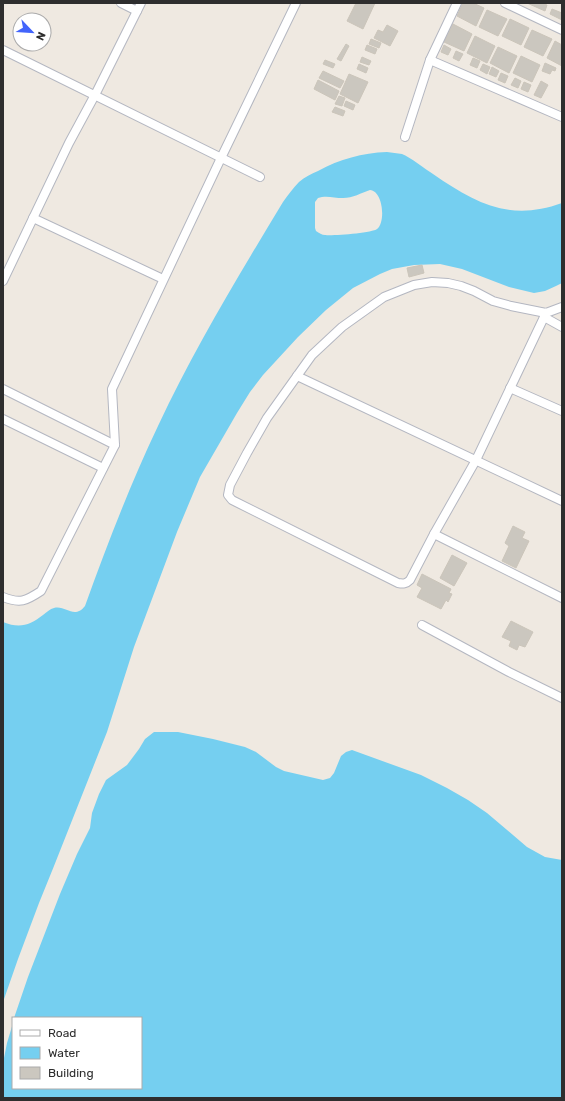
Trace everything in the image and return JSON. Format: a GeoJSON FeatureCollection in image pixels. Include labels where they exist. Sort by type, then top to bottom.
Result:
{"type":"FeatureCollection","features":[{"type":"Feature","properties":{"kind":"street"},"geometry":{"type":"LineString","coordinates":[[121,3],[137,11]]}},
{"type":"Feature","properties":{"kind":"street"},"geometry":{"type":"LineString","coordinates":[[3,281],[5,271],[141,3]]}},
{"type":"Feature","properties":{"kind":"street"},"geometry":{"type":"LineString","coordinates":[[3,597],[12,601],[28,600],[41,591],[103,468],[114,445],[112,389],[163,279],[296,3]]}},
{"type":"Feature","properties":{"kind":"street"},"geometry":{"type":"LineString","coordinates":[[405,137],[430,60],[457,3]]}},
{"type":"Feature","properties":{"kind":"street"},"geometry":{"type":"LineString","coordinates":[[505,3],[562,30]]}},
{"type":"Feature","properties":{"kind":"street"},"geometry":{"type":"LineString","coordinates":[[4,53],[260,177]]}},
{"type":"Feature","properties":{"kind":"street"},"geometry":{"type":"LineString","coordinates":[[430,60],[562,117]]}},
{"type":"Feature","properties":{"kind":"street"},"geometry":{"type":"LineString","coordinates":[[33,218],[163,279]]}},
{"type":"Feature","properties":{"kind":"street"},"geometry":{"type":"LineString","coordinates":[[562,307],[545,315],[476,460],[407,583],[398,583],[238,504],[229,498],[228,495],[230,485],[267,418],[312,355],[342,327],[384,297],[414,285],[432,282],[455,284],[502,304],[545,315],[562,326]]}},
{"type":"Feature","properties":{"kind":"street"},"geometry":{"type":"LineString","coordinates":[[296,376],[562,501]]}},
{"type":"Feature","properties":{"kind":"street"},"geometry":{"type":"LineString","coordinates":[[510,388],[562,411]]}},
{"type":"Feature","properties":{"kind":"street"},"geometry":{"type":"LineString","coordinates":[[3,389],[114,445]]}},
{"type":"Feature","properties":{"kind":"street"},"geometry":{"type":"LineString","coordinates":[[3,418],[103,468]]}},
{"type":"Feature","properties":{"kind":"street"},"geometry":{"type":"LineString","coordinates":[[434,534],[562,598]]}},
{"type":"Feature","properties":{"kind":"street"},"geometry":{"type":"LineString","coordinates":[[422,625],[509,672],[562,698]]}},
{"type":"Feature","properties":{"kind":"water"},"geometry":{"type":"Polygon","coordinates":[[[387,152],[402,154],[448,184],[479,201],[494,206],[509,210],[526,211],[562,203],[562,283],[545,291],[534,293],[509,287],[462,269],[440,264],[414,265],[392,269],[353,288],[326,310],[298,337],[263,375],[237,413],[200,477],[177,532],[134,647],[107,732],[39,903],[3,1002],[3,622],[15,625],[24,625],[34,621],[54,608],[62,608],[77,612],[85,606],[128,493],[172,397],[218,312],[283,202],[299,182],[310,174],[343,160],[360,155],[387,152]],[[370,190],[347,198],[318,198],[315,202],[316,231],[324,235],[335,235],[360,233],[377,229],[382,220],[382,207],[378,196],[370,190]]]}},
{"type":"Feature","properties":{"kind":"water"},"geometry":{"type":"Polygon","coordinates":[[[154,732],[178,732],[213,739],[245,747],[256,752],[284,771],[323,780],[330,778],[334,773],[341,756],[352,750],[421,775],[447,788],[487,813],[527,847],[545,857],[562,860],[562,1098],[3,1098],[3,1063],[12,1026],[12,1089],[142,1089],[142,1017],[14,1017],[60,894],[90,828],[92,813],[99,794],[106,780],[127,765],[145,739],[154,732]]]}},
{"type":"Feature","properties":{"kind":"building"},"geometry":{"type":"Polygon","coordinates":[[[356,3],[375,3],[363,29],[347,21],[356,3]]]}},
{"type":"Feature","properties":{"kind":"building"},"geometry":{"type":"Polygon","coordinates":[[[463,3],[473,3],[484,8],[476,26],[457,16],[463,3]]]}},
{"type":"Feature","properties":{"kind":"building"},"geometry":{"type":"Polygon","coordinates":[[[527,3],[542,3],[547,5],[545,11],[527,3]]]}},
{"type":"Feature","properties":{"kind":"building"},"geometry":{"type":"Polygon","coordinates":[[[552,9],[562,13],[562,20],[550,14],[552,9]]]}},
{"type":"Feature","properties":{"kind":"building"},"geometry":{"type":"Polygon","coordinates":[[[487,10],[507,19],[498,36],[479,27],[487,10]]]}},
{"type":"Feature","properties":{"kind":"building"},"geometry":{"type":"Polygon","coordinates":[[[510,19],[529,28],[521,45],[502,36],[510,19]]]}},
{"type":"Feature","properties":{"kind":"building"},"geometry":{"type":"Polygon","coordinates":[[[453,24],[472,34],[464,51],[444,42],[453,24]]]}},
{"type":"Feature","properties":{"kind":"building"},"geometry":{"type":"Polygon","coordinates":[[[387,25],[398,31],[390,46],[374,38],[378,30],[383,32],[387,25]]]}},
{"type":"Feature","properties":{"kind":"building"},"geometry":{"type":"Polygon","coordinates":[[[532,30],[552,39],[543,56],[524,47],[532,30]]]}},
{"type":"Feature","properties":{"kind":"building"},"geometry":{"type":"Polygon","coordinates":[[[475,36],[495,46],[487,63],[467,53],[475,36]]]}},
{"type":"Feature","properties":{"kind":"building"},"geometry":{"type":"Polygon","coordinates":[[[371,39],[381,43],[379,48],[369,44],[371,39]]]}},
{"type":"Feature","properties":{"kind":"building"},"geometry":{"type":"Polygon","coordinates":[[[555,41],[562,45],[562,66],[547,58],[555,41]]]}},
{"type":"Feature","properties":{"kind":"building"},"geometry":{"type":"Polygon","coordinates":[[[346,44],[349,46],[341,61],[337,59],[346,44]]]}},
{"type":"Feature","properties":{"kind":"building"},"geometry":{"type":"Polygon","coordinates":[[[367,45],[377,49],[375,54],[365,50],[367,45]]]}},
{"type":"Feature","properties":{"kind":"building"},"geometry":{"type":"Polygon","coordinates":[[[444,45],[451,49],[448,55],[441,52],[444,45]]]}},
{"type":"Feature","properties":{"kind":"building"},"geometry":{"type":"Polygon","coordinates":[[[498,47],[517,56],[509,73],[490,63],[498,47]]]}},
{"type":"Feature","properties":{"kind":"building"},"geometry":{"type":"Polygon","coordinates":[[[456,51],[463,54],[459,61],[453,58],[456,51]]]}},
{"type":"Feature","properties":{"kind":"building"},"geometry":{"type":"Polygon","coordinates":[[[521,56],[540,65],[532,82],[513,73],[521,56]]]}},
{"type":"Feature","properties":{"kind":"building"},"geometry":{"type":"Polygon","coordinates":[[[362,57],[371,61],[369,65],[360,62],[362,57]]]}},
{"type":"Feature","properties":{"kind":"building"},"geometry":{"type":"Polygon","coordinates":[[[473,58],[480,61],[477,68],[470,65],[473,58]]]}},
{"type":"Feature","properties":{"kind":"building"},"geometry":{"type":"Polygon","coordinates":[[[325,60],[335,64],[333,68],[323,64],[325,60]]]}},
{"type":"Feature","properties":{"kind":"building"},"geometry":{"type":"Polygon","coordinates":[[[545,63],[556,68],[555,71],[552,70],[550,74],[542,71],[545,63]]]}},
{"type":"Feature","properties":{"kind":"building"},"geometry":{"type":"Polygon","coordinates":[[[359,64],[368,68],[366,73],[357,69],[359,64]]]}},
{"type":"Feature","properties":{"kind":"building"},"geometry":{"type":"Polygon","coordinates":[[[483,64],[490,67],[487,74],[480,70],[483,64]]]}},
{"type":"Feature","properties":{"kind":"building"},"geometry":{"type":"Polygon","coordinates":[[[492,67],[499,71],[496,77],[489,74],[492,67]]]}},
{"type":"Feature","properties":{"kind":"building"},"geometry":{"type":"Polygon","coordinates":[[[323,71],[344,81],[340,88],[319,78],[323,71]]]}},
{"type":"Feature","properties":{"kind":"building"},"geometry":{"type":"Polygon","coordinates":[[[501,73],[508,76],[505,83],[498,80],[501,73]]]}},
{"type":"Feature","properties":{"kind":"building"},"geometry":{"type":"Polygon","coordinates":[[[349,74],[368,82],[358,103],[340,94],[349,74]]]}},
{"type":"Feature","properties":{"kind":"building"},"geometry":{"type":"Polygon","coordinates":[[[515,78],[521,81],[518,88],[511,85],[515,78]]]}},
{"type":"Feature","properties":{"kind":"building"},"geometry":{"type":"Polygon","coordinates":[[[318,80],[339,91],[335,100],[314,89],[318,80]]]}},
{"type":"Feature","properties":{"kind":"building"},"geometry":{"type":"Polygon","coordinates":[[[541,81],[548,85],[541,98],[534,95],[541,81]]]}},
{"type":"Feature","properties":{"kind":"building"},"geometry":{"type":"Polygon","coordinates":[[[524,82],[531,85],[528,92],[521,89],[524,82]]]}},
{"type":"Feature","properties":{"kind":"building"},"geometry":{"type":"Polygon","coordinates":[[[339,96],[345,98],[342,106],[335,104],[339,96]]]}},
{"type":"Feature","properties":{"kind":"building"},"geometry":{"type":"Polygon","coordinates":[[[346,101],[355,105],[353,110],[344,106],[346,101]]]}},
{"type":"Feature","properties":{"kind":"building"},"geometry":{"type":"Polygon","coordinates":[[[335,107],[345,111],[343,116],[332,112],[335,107]]]}},
{"type":"Feature","properties":{"kind":"building"},"geometry":{"type":"Polygon","coordinates":[[[422,265],[424,273],[409,277],[407,268],[422,265]]]}},
{"type":"Feature","properties":{"kind":"building"},"geometry":{"type":"Polygon","coordinates":[[[513,526],[525,532],[522,538],[529,541],[516,568],[502,561],[509,546],[505,543],[513,526]]]}},
{"type":"Feature","properties":{"kind":"building"},"geometry":{"type":"Polygon","coordinates":[[[452,555],[467,563],[454,586],[440,578],[452,555]]]}},
{"type":"Feature","properties":{"kind":"building"},"geometry":{"type":"Polygon","coordinates":[[[422,574],[451,589],[449,593],[452,594],[448,602],[446,600],[441,609],[417,597],[422,588],[417,585],[422,574]]]}},
{"type":"Feature","properties":{"kind":"building"},"geometry":{"type":"Polygon","coordinates":[[[511,621],[533,632],[525,647],[519,645],[517,650],[509,646],[511,641],[502,637],[511,621]]]}}]}
